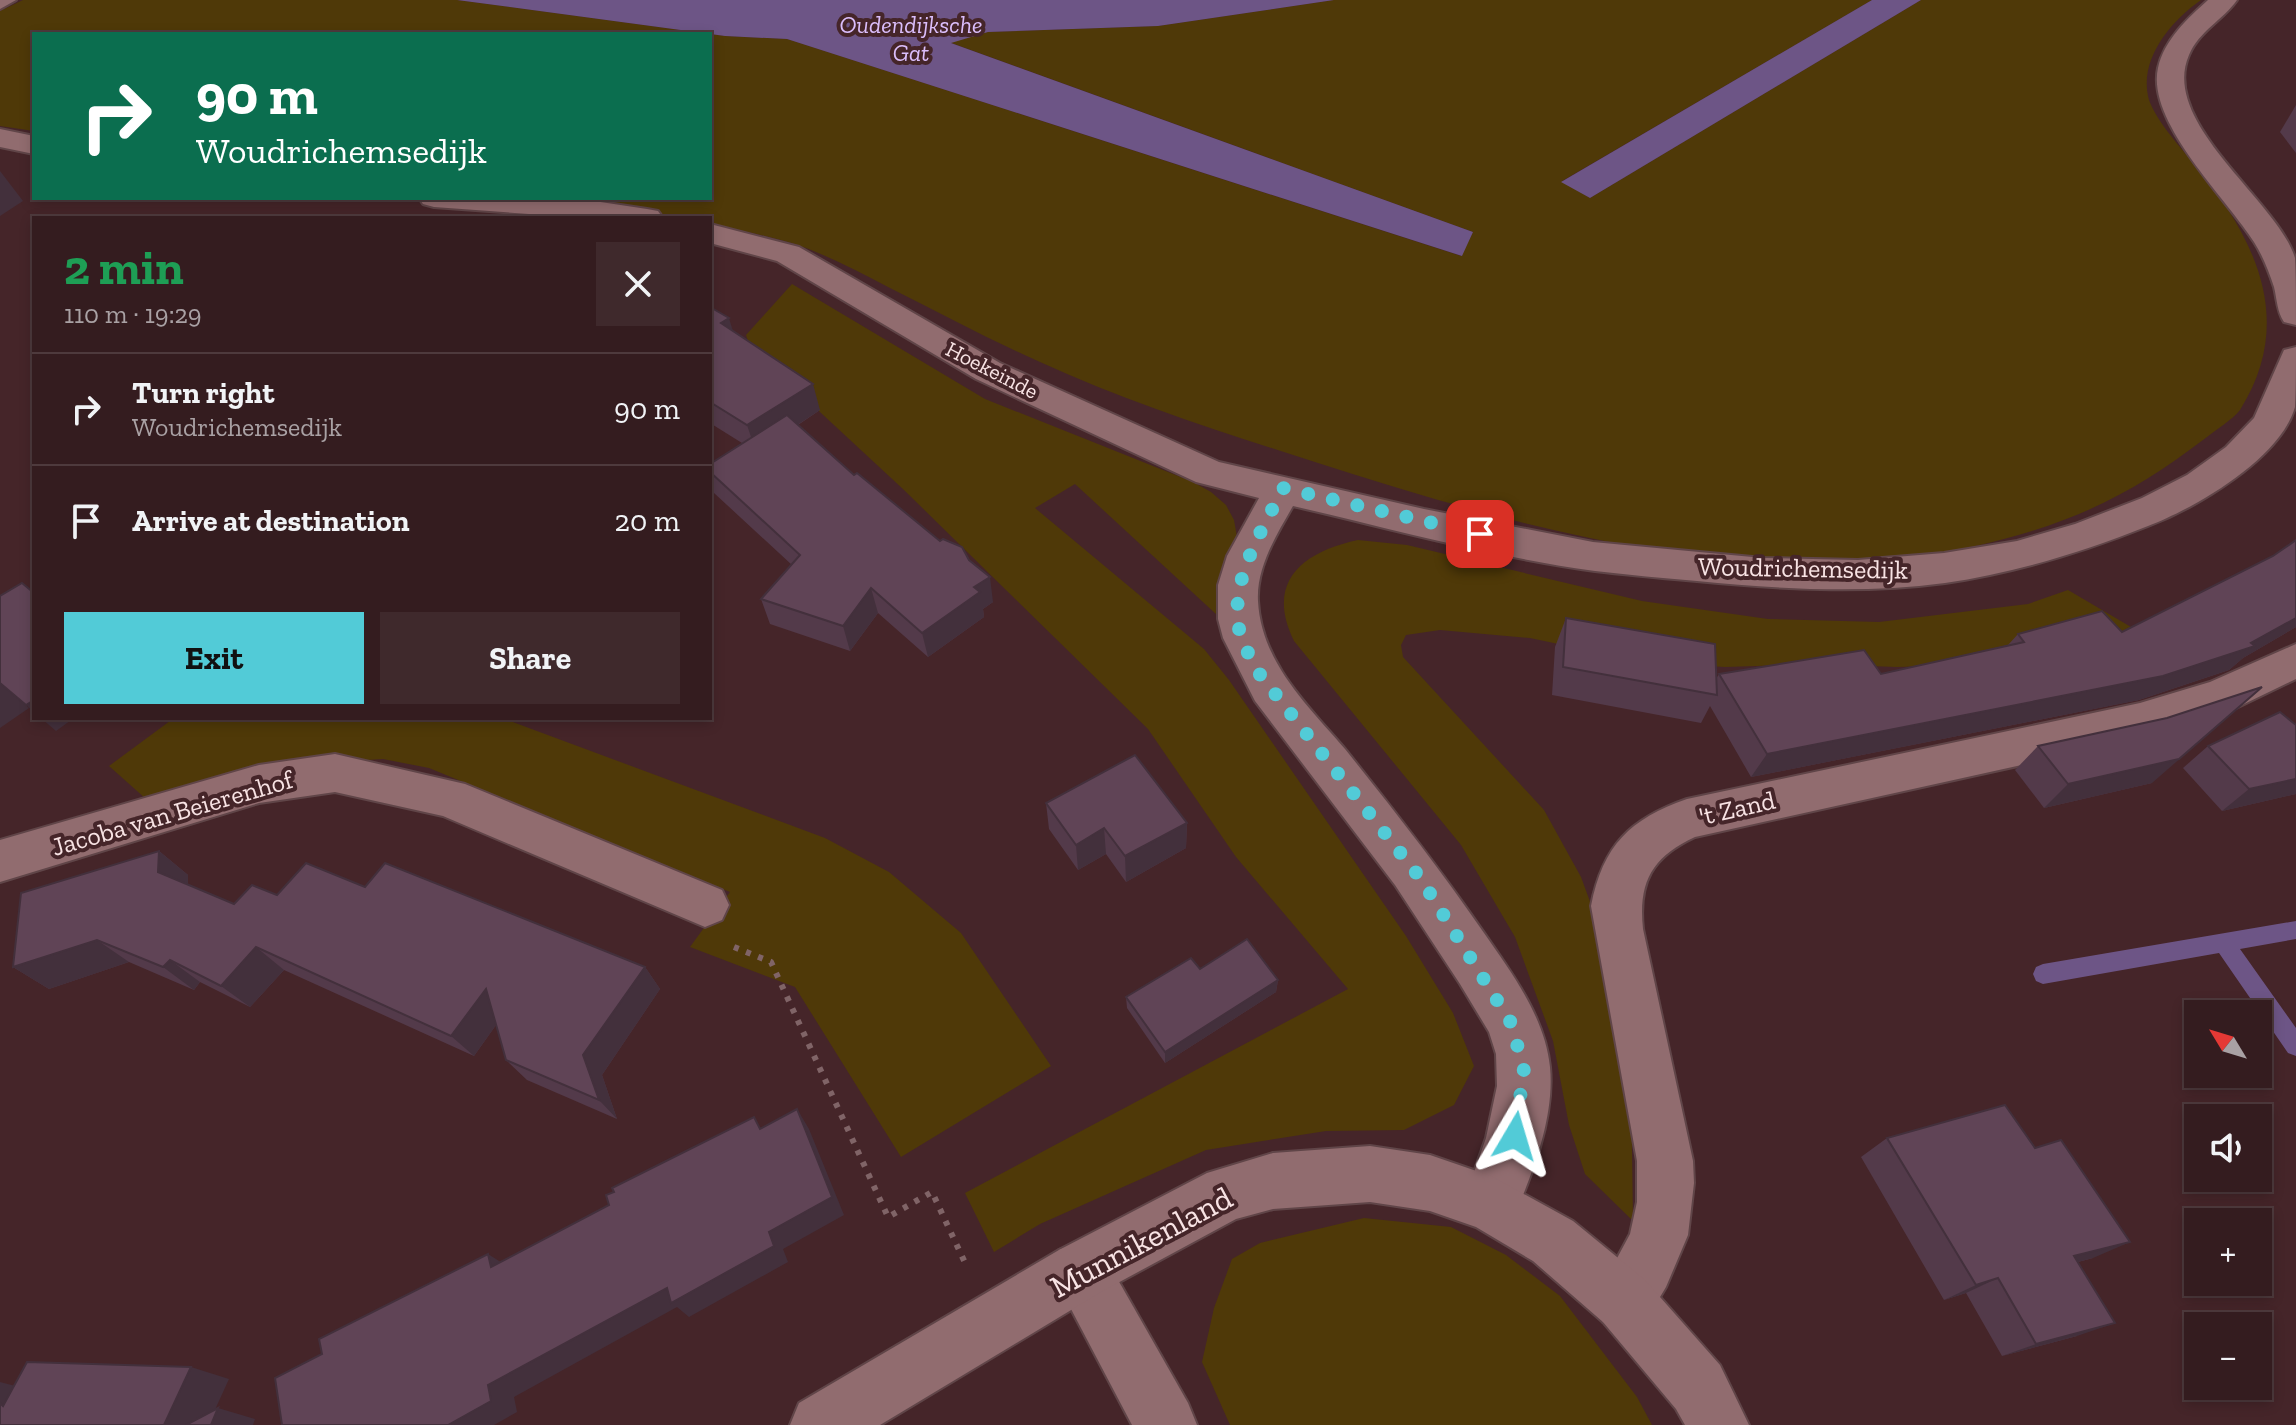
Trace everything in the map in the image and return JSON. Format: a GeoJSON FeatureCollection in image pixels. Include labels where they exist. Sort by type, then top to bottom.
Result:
{"type":"FeatureCollection","features":[{"type":"Feature","properties":{"kind":"street"},"geometry":{"type":"LineString","coordinates":[[2224,0],[2191,31],[2175,58],[2170,81],[2189,131],[2271,242],[2284,269],[2296,315]]}},
{"type":"Feature","properties":{"kind":"street"},"geometry":{"type":"LineString","coordinates":[[0,138],[32,145]]}},
{"type":"Feature","properties":{"kind":"street"},"geometry":{"type":"LineString","coordinates":[[467,200],[565,206],[633,216]]}},
{"type":"Feature","properties":{"kind":"street","name":"Hoekeinde"},"geometry":{"type":"LineString","coordinates":[[712,234],[788,254],[988,371],[1209,473],[1283,488]]}},
{"type":"Feature","properties":{"kind":"street","name":"Woudrichemsedijk"},"geometry":{"type":"LineString","coordinates":[[1283,488],[1424,523],[1593,556],[1650,563],[1763,573],[1858,575],[1944,568],[2017,555],[2087,535],[2156,508],[2200,484],[2239,456],[2269,424],[2286,390],[2296,358]]}},
{"type":"Feature","properties":{"kind":"street"},"geometry":{"type":"LineString","coordinates":[[1283,488],[1246,562],[1237,596],[1241,637],[1258,672],[1283,706],[1421,879],[1510,1021],[1524,1068],[1515,1136],[1491,1204]]}},
{"type":"Feature","properties":{"kind":"street","name":"'t Zand"},"geometry":{"type":"LineString","coordinates":[[1624,1301],[1649,1262],[1665,1221],[1667,1191],[1665,1161],[1618,929],[1620,883],[1642,845],[1663,830],[1687,819],[2140,721],[2223,695],[2296,660]]}},
{"type":"Feature","properties":{"kind":"street","name":"Jacoba van Beierenhof"},"geometry":{"type":"LineString","coordinates":[[0,861],[259,784],[335,773],[449,798],[705,905]]}},
{"type":"Feature","properties":{"kind":"street","name":"Munnikenland"},"geometry":{"type":"LineString","coordinates":[[821,1425],[1080,1271],[1227,1193],[1273,1181],[1370,1174],[1430,1183],[1491,1204],[1553,1241],[1624,1301],[1698,1387],[1718,1425]]}},
{"type":"Feature","properties":{"kind":"street"},"geometry":{"type":"LineString","coordinates":[[1080,1271],[1166,1425]]}},
{"type":"Feature","properties":{"kind":"lane"},"geometry":{"type":"LineString","coordinates":[[0,3],[6,0]]}},
{"type":"Feature","properties":{"kind":"path"},"geometry":{"type":"LineString","coordinates":[[705,905],[688,929],[771,962],[888,1217],[932,1192],[992,1322]]}},
{"type":"Feature","properties":{"kind":"shaded area"},"geometry":{"type":"Polygon","coordinates":[[[23,0],[457,0],[695,32],[32,32],[32,131],[0,126],[0,11],[23,0]]]}},
{"type":"Feature","properties":{"kind":"shaded area"},"geometry":{"type":"Polygon","coordinates":[[[1334,0],[1872,0],[1562,181],[1590,198],[1921,0],[2201,0],[2169,30],[2153,54],[2147,82],[2148,96],[2161,122],[2217,193],[2251,252],[2261,282],[2266,313],[2265,345],[2257,377],[2240,410],[2233,417],[2145,480],[2081,513],[2032,531],[1942,552],[1852,562],[1762,561],[1671,552],[1581,536],[1492,515],[1318,463],[1108,391],[982,335],[817,252],[712,223],[712,216],[675,216],[573,200],[712,200],[712,34],[787,39],[1461,256],[1473,232],[949,42],[988,32],[1158,26],[1334,0]]]}},
{"type":"Feature","properties":{"kind":"shaded area"},"geometry":{"type":"Polygon","coordinates":[[[792,284],[985,399],[1193,482],[1226,505],[1234,520],[1237,537],[1217,615],[1075,484],[1035,508],[1204,649],[1229,680],[1406,936],[1453,1013],[1474,1066],[1454,1105],[1404,1130],[1326,1131],[1206,1150],[1040,1224],[994,1252],[965,1193],[1348,989],[1236,857],[1148,729],[904,490],[750,347],[746,335],[792,284]]]}},
{"type":"Feature","properties":{"kind":"shaded area"},"geometry":{"type":"Polygon","coordinates":[[[1358,540],[1407,545],[1642,601],[1768,619],[1879,622],[2028,604],[2068,590],[2131,627],[2128,633],[1965,665],[1897,667],[1813,664],[1725,667],[1644,662],[1530,638],[1440,630],[1406,635],[1401,645],[1403,657],[1544,810],[1581,877],[1610,956],[1631,1081],[1633,1221],[1585,1174],[1569,1125],[1553,1041],[1515,937],[1461,845],[1294,641],[1286,620],[1284,602],[1294,573],[1320,553],[1358,540]]]}},
{"type":"Feature","properties":{"kind":"shaded area"},"geometry":{"type":"Polygon","coordinates":[[[171,720],[507,720],[825,838],[889,872],[961,933],[1051,1066],[901,1157],[795,987],[690,947],[730,892],[429,768],[383,759],[318,763],[155,807],[109,766],[171,720]]]}},
{"type":"Feature","properties":{"kind":"shaded area"},"geometry":{"type":"Polygon","coordinates":[[[1364,1218],[1451,1227],[1506,1255],[1560,1296],[1637,1397],[1652,1425],[1230,1425],[1202,1362],[1214,1308],[1232,1259],[1260,1243],[1364,1218]]]}},
{"type":"Feature","properties":{"kind":"water","name":"Oudendijksche Gat"},"geometry":{"type":"Polygon","coordinates":[[[457,0],[1334,0],[1158,26],[988,32],[951,43],[1473,232],[1462,256],[787,39],[695,32],[457,0]]]}},
{"type":"Feature","properties":{"kind":"water"},"geometry":{"type":"Polygon","coordinates":[[[1872,0],[1921,0],[1590,198],[1561,182],[1872,0]]]}},
{"type":"Feature","properties":{"kind":"building"},"geometry":{"type":"Polygon","coordinates":[[[712,308],[729,318],[721,323],[813,384],[747,425],[712,403],[712,308]]]}},
{"type":"Feature","properties":{"kind":"building"},"geometry":{"type":"Polygon","coordinates":[[[787,415],[854,475],[857,473],[940,541],[943,539],[962,547],[969,560],[990,577],[974,587],[980,592],[922,633],[871,588],[843,626],[761,599],[800,555],[712,474],[712,463],[787,415]]]}},
{"type":"Feature","properties":{"kind":"building"},"geometry":{"type":"Polygon","coordinates":[[[2296,540],[2296,618],[2251,643],[2255,646],[2163,676],[1767,754],[1719,674],[1864,650],[1881,674],[2024,642],[2018,634],[2102,611],[2122,632],[2273,556],[2296,540]]]}},
{"type":"Feature","properties":{"kind":"building"},"geometry":{"type":"Polygon","coordinates":[[[22,583],[32,591],[32,701],[26,705],[0,683],[0,596],[22,583]]]}},
{"type":"Feature","properties":{"kind":"building"},"geometry":{"type":"Polygon","coordinates":[[[1566,618],[1715,644],[1717,695],[1563,667],[1566,618]]]}},
{"type":"Feature","properties":{"kind":"building"},"geometry":{"type":"Polygon","coordinates":[[[2262,687],[2179,759],[2068,784],[2038,746],[2167,718],[2262,687]]]}},
{"type":"Feature","properties":{"kind":"building"},"geometry":{"type":"Polygon","coordinates":[[[2280,712],[2296,725],[2296,779],[2249,789],[2208,746],[2280,712]]]}},
{"type":"Feature","properties":{"kind":"building"},"geometry":{"type":"Polygon","coordinates":[[[1135,755],[1187,823],[1125,856],[1104,828],[1076,845],[1046,803],[1135,755]]]}},
{"type":"Feature","properties":{"kind":"building"},"geometry":{"type":"Polygon","coordinates":[[[159,851],[158,872],[234,904],[252,885],[277,895],[306,863],[365,887],[385,863],[645,967],[583,1055],[599,1100],[506,1060],[486,989],[451,1036],[256,947],[221,986],[170,960],[163,967],[97,940],[13,967],[21,893],[159,851]]]}},
{"type":"Feature","properties":{"kind":"building"},"geometry":{"type":"Polygon","coordinates":[[[1247,939],[1278,980],[1165,1052],[1126,997],[1191,958],[1200,969],[1247,939]]]}},
{"type":"Feature","properties":{"kind":"building"},"geometry":{"type":"Polygon","coordinates":[[[2005,1105],[2035,1148],[2061,1140],[2130,1242],[2074,1256],[2115,1323],[2036,1344],[1998,1278],[1976,1285],[1887,1138],[2005,1105]]]}},
{"type":"Feature","properties":{"kind":"building"},"geometry":{"type":"Polygon","coordinates":[[[797,1109],[832,1197],[769,1232],[774,1246],[671,1303],[667,1288],[488,1385],[491,1401],[448,1425],[282,1425],[275,1378],[322,1354],[319,1339],[488,1254],[491,1267],[609,1205],[606,1195],[614,1192],[612,1188],[754,1117],[760,1129],[797,1109]]]}},
{"type":"Feature","properties":{"kind":"building"},"geometry":{"type":"Polygon","coordinates":[[[27,1362],[191,1367],[164,1425],[0,1425],[0,1403],[3,1406],[27,1362]]]}},
{"type":"Feature","properties":{"kind":"building"},"geometry":{"type":"Polygon","coordinates":[[[218,1408],[211,1425],[186,1425],[218,1408]]]}},
{"type":"Feature","properties":{"kind":"waterway"},"geometry":{"type":"LineString","coordinates":[[2223,943],[2296,930]]}},
{"type":"Feature","properties":{"kind":"waterway"},"geometry":{"type":"LineString","coordinates":[[2043,974],[2223,943]]}},
{"type":"Feature","properties":{"kind":"waterway"},"geometry":{"type":"LineString","coordinates":[[2223,943],[2296,1046]]}},
{"type":"Feature","properties":{"kind":"route"},"geometry":{"type":"LineString","coordinates":[[1480,534],[1283,488],[1246,562],[1237,596],[1241,637],[1258,672],[1421,879],[1510,1021],[1524,1068],[1515,1136]]}}]}
